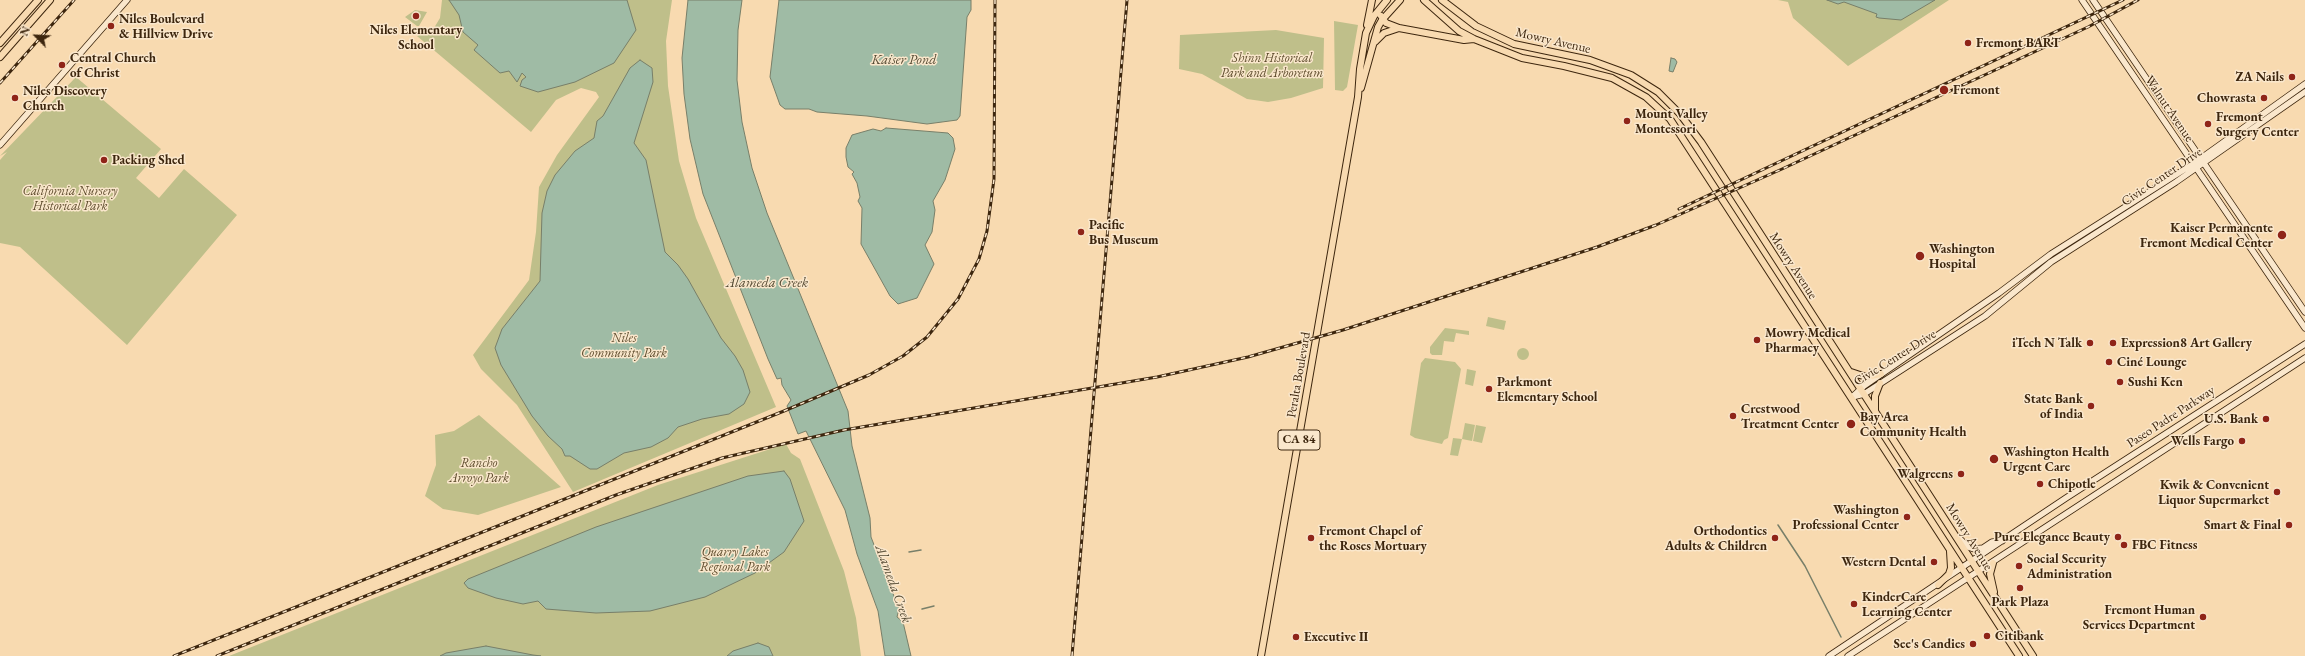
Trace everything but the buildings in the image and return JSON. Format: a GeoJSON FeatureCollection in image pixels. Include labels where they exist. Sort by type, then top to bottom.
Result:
{"type":"FeatureCollection","features":[{"type":"Feature","properties":{"kind":"main road"},"geometry":{"type":"LineString","coordinates":[[0,43],[38,0]]}},
{"type":"Feature","properties":{"kind":"main road"},"geometry":{"type":"LineString","coordinates":[[0,57],[50,0]]}},
{"type":"Feature","properties":{"kind":"main road"},"geometry":{"type":"LineString","coordinates":[[0,145],[127,0]]}},
{"type":"Feature","properties":{"kind":"main road"},"geometry":{"type":"LineString","coordinates":[[1366,33],[1372,0]]}},
{"type":"Feature","properties":{"kind":"main road","name":"Peralta Boulevard"},"geometry":{"type":"LineString","coordinates":[[1261,656],[1358,97],[1360,69],[1366,33],[1380,8],[1387,0]]}},
{"type":"Feature","properties":{"kind":"main road","name":"Peralta Boulevard"},"geometry":{"type":"LineString","coordinates":[[1358,97],[1372,47],[1382,20],[1400,0]]}},
{"type":"Feature","properties":{"kind":"main road","name":"Mowry Avenue"},"geometry":{"type":"LineString","coordinates":[[1424,0],[1436,12],[1474,39],[1522,58],[1564,66],[1612,78],[1636,90],[1662,110],[1681,134],[1769,273],[1852,397],[2019,656]]}},
{"type":"Feature","properties":{"kind":"main road","name":"Mowry Avenue"},"geometry":{"type":"LineString","coordinates":[[1442,0],[1476,26],[1507,41],[1526,48],[1581,58],[1619,70],[1645,83],[1670,103],[1691,128],[2033,656]]}},
{"type":"Feature","properties":{"kind":"main road","name":"Walnut Avenue"},"geometry":{"type":"LineString","coordinates":[[2082,0],[2305,328]]}},
{"type":"Feature","properties":{"kind":"main road","name":"Walnut Avenue"},"geometry":{"type":"LineString","coordinates":[[2093,0],[2305,312]]}},
{"type":"Feature","properties":{"kind":"main road"},"geometry":{"type":"LineString","coordinates":[[1380,8],[1382,20]]}},
{"type":"Feature","properties":{"kind":"main road","name":"Mowry Avenue"},"geometry":{"type":"LineString","coordinates":[[1382,20],[1398,28],[1464,40],[1474,39]]}},
{"type":"Feature","properties":{"kind":"main road"},"geometry":{"type":"LineString","coordinates":[[1372,47],[1384,33],[1398,28]]}},
{"type":"Feature","properties":{"kind":"main road","name":"Civic Center Drive"},"geometry":{"type":"LineString","coordinates":[[2202,161],[2305,84]]}},
{"type":"Feature","properties":{"kind":"main road","name":"Civic Center Drive"},"geometry":{"type":"LineString","coordinates":[[1852,397],[1860,388],[1999,293],[2051,254],[2202,161],[2305,92]]}},
{"type":"Feature","properties":{"kind":"main road","name":"Civic Center Drive"},"geometry":{"type":"LineString","coordinates":[[1852,397],[1864,394],[1985,316],[2051,262],[2194,166]]}},
{"type":"Feature","properties":{"kind":"main road","name":"Paseo Padre Parkway"},"geometry":{"type":"LineString","coordinates":[[1829,656],[2305,344]]}},
{"type":"Feature","properties":{"kind":"main road","name":"Paseo Padre Parkway"},"geometry":{"type":"LineString","coordinates":[[1848,656],[1993,563],[2305,358]]}},
{"type":"Feature","properties":{"kind":"main road"},"geometry":{"type":"LineString","coordinates":[[1847,368],[1861,376],[1881,374]]}},
{"type":"Feature","properties":{"kind":"main road"},"geometry":{"type":"LineString","coordinates":[[1875,412],[1875,396],[1880,383]]}},
{"type":"Feature","properties":{"kind":"main road"},"geometry":{"type":"LineString","coordinates":[[1955,534],[1968,547],[1974,550],[1983,548],[1992,542],[2004,540]]}},
{"type":"Feature","properties":{"kind":"main road"},"geometry":{"type":"LineString","coordinates":[[1938,585],[1949,574],[1951,568],[1950,550]]}},
{"type":"Feature","properties":{"kind":"main road"},"geometry":{"type":"LineString","coordinates":[[1993,563],[1990,574],[1991,582],[2000,604]]}},
{"type":"Feature","properties":{"kind":"green space","name":"Niles Community Park"},"geometry":{"type":"Polygon","coordinates":[[[442,0],[672,0],[666,41],[668,86],[679,161],[696,218],[776,407],[573,492],[517,405],[481,369],[473,355],[529,280],[536,232],[539,187],[557,155],[599,97],[596,92],[581,88],[556,100],[531,132],[417,36],[434,28],[440,18],[442,0]]]}},
{"type":"Feature","properties":{"kind":"green space"},"geometry":{"type":"Polygon","coordinates":[[[1778,0],[1949,0],[1848,66],[1793,18],[1788,2],[1778,0]]]}},
{"type":"Feature","properties":{"kind":"green space"},"geometry":{"type":"Polygon","coordinates":[[[415,10],[427,12],[419,26],[405,17],[415,10]]]}},
{"type":"Feature","properties":{"kind":"green space"},"geometry":{"type":"Polygon","coordinates":[[[1334,21],[1358,25],[1347,87],[1343,91],[1335,90],[1334,21]]]}},
{"type":"Feature","properties":{"kind":"green space","name":"Shinn Historical Park and Arboretum"},"geometry":{"type":"Polygon","coordinates":[[[1276,30],[1324,38],[1323,88],[1291,98],[1268,102],[1247,99],[1202,74],[1179,69],[1180,35],[1276,30]]]}},
{"type":"Feature","properties":{"kind":"green space","name":"California Nursery Historical Park"},"geometry":{"type":"Polygon","coordinates":[[[76,77],[161,149],[136,178],[159,198],[184,169],[237,215],[127,345],[20,247],[0,243],[0,160],[7,152],[0,156],[76,77]]]}},
{"type":"Feature","properties":{"kind":"green space"},"geometry":{"type":"Polygon","coordinates":[[[1488,317],[1506,321],[1504,330],[1486,326],[1488,317]]]}},
{"type":"Feature","properties":{"kind":"green space"},"geometry":{"type":"Polygon","coordinates":[[[1445,328],[1469,331],[1469,335],[1456,333],[1454,342],[1444,341],[1442,355],[1432,355],[1430,353],[1430,347],[1445,328]]]}},
{"type":"Feature","properties":{"kind":"green space"},"geometry":{"type":"Polygon","coordinates":[[[1521,348],[1525,348],[1529,354],[1525,360],[1521,360],[1517,356],[1517,352],[1521,348]]]}},
{"type":"Feature","properties":{"kind":"green space"},"geometry":{"type":"Polygon","coordinates":[[[1425,358],[1455,362],[1461,369],[1448,438],[1444,440],[1442,444],[1415,438],[1410,435],[1421,363],[1425,358]]]}},
{"type":"Feature","properties":{"kind":"green space"},"geometry":{"type":"Polygon","coordinates":[[[1467,369],[1476,371],[1473,386],[1465,384],[1467,369]]]}},
{"type":"Feature","properties":{"kind":"green space","name":"Rancho Arroyo Park"},"geometry":{"type":"Polygon","coordinates":[[[479,415],[561,487],[478,515],[443,509],[425,496],[436,465],[435,435],[454,431],[479,415]]]}},
{"type":"Feature","properties":{"kind":"green space"},"geometry":{"type":"Polygon","coordinates":[[[1465,423],[1475,425],[1472,441],[1462,439],[1465,423]]]}},
{"type":"Feature","properties":{"kind":"green space"},"geometry":{"type":"Polygon","coordinates":[[[1476,425],[1486,427],[1482,443],[1473,441],[1476,425]]]}},
{"type":"Feature","properties":{"kind":"green space"},"geometry":{"type":"Polygon","coordinates":[[[1453,438],[1462,439],[1458,456],[1450,455],[1453,438]]]}},
{"type":"Feature","properties":{"kind":"green space","name":"Quarry Lakes Regional Park"},"geometry":{"type":"Polygon","coordinates":[[[786,444],[791,453],[800,459],[844,571],[856,618],[861,656],[229,656],[658,485],[786,444]]]}},
{"type":"Feature","properties":{"kind":"water"},"geometry":{"type":"Polygon","coordinates":[[[449,0],[627,0],[636,30],[614,63],[575,82],[538,92],[520,86],[522,80],[526,77],[522,73],[517,82],[509,71],[500,73],[474,50],[478,45],[463,32],[459,15],[449,0]]]}},
{"type":"Feature","properties":{"kind":"water","name":"Alameda Creek"},"geometry":{"type":"Polygon","coordinates":[[[688,0],[742,0],[738,30],[737,80],[742,122],[752,168],[767,213],[848,411],[852,446],[870,518],[871,537],[899,609],[897,617],[903,622],[911,656],[885,656],[878,611],[857,554],[845,510],[806,431],[798,434],[787,406],[791,400],[782,385],[781,378],[777,379],[768,359],[703,194],[690,139],[684,94],[682,58],[688,0]]]}},
{"type":"Feature","properties":{"kind":"water","name":"Kaiser Pond"},"geometry":{"type":"Polygon","coordinates":[[[779,0],[971,0],[971,10],[967,17],[960,116],[957,120],[927,124],[867,116],[817,112],[809,109],[785,109],[780,105],[770,77],[779,0]]]}},
{"type":"Feature","properties":{"kind":"water"},"geometry":{"type":"Polygon","coordinates":[[[1827,0],[1935,0],[1901,20],[1879,18],[1876,17],[1877,14],[1844,2],[1838,4],[1827,0]]]}},
{"type":"Feature","properties":{"kind":"water"},"geometry":{"type":"Polygon","coordinates":[[[1671,58],[1675,59],[1677,62],[1673,72],[1669,71],[1671,58]]]}},
{"type":"Feature","properties":{"kind":"water"},"geometry":{"type":"Polygon","coordinates":[[[640,60],[652,68],[653,82],[634,143],[646,160],[665,252],[678,265],[688,279],[721,338],[735,356],[743,370],[750,392],[744,404],[729,414],[702,419],[678,427],[668,438],[651,447],[624,453],[597,469],[590,469],[570,456],[565,456],[562,449],[548,436],[532,416],[501,365],[495,348],[502,329],[540,281],[542,213],[547,191],[555,175],[575,151],[594,138],[597,121],[603,116],[630,68],[640,60]]]}},
{"type":"Feature","properties":{"kind":"water"},"geometry":{"type":"Polygon","coordinates":[[[886,128],[948,133],[953,138],[955,149],[945,180],[933,201],[935,210],[932,232],[925,245],[934,264],[917,298],[898,304],[890,296],[861,244],[862,208],[858,201],[860,197],[857,183],[852,174],[854,172],[848,167],[846,157],[846,148],[852,135],[873,129],[881,131],[886,128]]]}},
{"type":"Feature","properties":{"kind":"water"},"geometry":{"type":"Polygon","coordinates":[[[784,471],[790,479],[804,521],[784,552],[755,573],[705,597],[650,611],[596,613],[546,609],[538,601],[523,604],[496,598],[468,588],[464,583],[468,579],[596,527],[748,476],[784,471]]]}},
{"type":"Feature","properties":{"kind":"water"},"geometry":{"type":"Polygon","coordinates":[[[758,643],[769,647],[773,656],[727,656],[733,651],[758,643]]]}},
{"type":"Feature","properties":{"kind":"water"},"geometry":{"type":"Polygon","coordinates":[[[486,646],[541,656],[440,656],[446,653],[486,646]]]}},
{"type":"Feature","properties":{"kind":"waterway"},"geometry":{"type":"LineString","coordinates":[[1778,525],[1805,566],[1841,637]]}},
{"type":"Feature","properties":{"kind":"waterway"},"geometry":{"type":"LineString","coordinates":[[909,552],[921,550]]}},
{"type":"Feature","properties":{"kind":"waterway"},"geometry":{"type":"LineString","coordinates":[[922,609],[934,606]]}},
{"type":"Feature","properties":{"kind":"railway"},"geometry":{"type":"LineString","coordinates":[[0,83],[74,0]]}},
{"type":"Feature","properties":{"kind":"railway"},"geometry":{"type":"LineString","coordinates":[[174,656],[784,411],[869,375],[903,356],[927,337],[958,299],[979,259],[987,231],[994,179],[995,0]]}},
{"type":"Feature","properties":{"kind":"railway"},"geometry":{"type":"LineString","coordinates":[[1072,656],[1127,0]]}},
{"type":"Feature","properties":{"kind":"railway"},"geometry":{"type":"LineString","coordinates":[[1679,209],[2123,0]]}},
{"type":"Feature","properties":{"kind":"railway"},"geometry":{"type":"LineString","coordinates":[[217,656],[616,495],[722,458],[844,430],[1157,377],[1248,357],[1343,330],[1597,247],[1656,225],[1782,169],[2088,27],[2138,0]]}},
{"type":"Feature","properties":{"kind":"place","name":"Niles Elementary School"},"geometry":{"type":"Point","coordinates":[416,16]}},
{"type":"Feature","properties":{"kind":"place","name":"Niles Boulevard & Hillview Drive"},"geometry":{"type":"Point","coordinates":[111,26]}},
{"type":"Feature","properties":{"kind":"place","name":"Fremont BART"},"geometry":{"type":"Point","coordinates":[1968,43]}},
{"type":"Feature","properties":{"kind":"place","name":"Central Church of Christ"},"geometry":{"type":"Point","coordinates":[62,65]}},
{"type":"Feature","properties":{"kind":"place","name":"ZA Nails"},"geometry":{"type":"Point","coordinates":[2292,77]}},
{"type":"Feature","properties":{"kind":"place","name":"Fremont"},"geometry":{"type":"Point","coordinates":[1944,90]}},
{"type":"Feature","properties":{"kind":"place","name":"Niles Discovery Church"},"geometry":{"type":"Point","coordinates":[15,98]}},
{"type":"Feature","properties":{"kind":"place","name":"Chowrasta"},"geometry":{"type":"Point","coordinates":[2264,98]}},
{"type":"Feature","properties":{"kind":"place","name":"Mount Valley Montessori"},"geometry":{"type":"Point","coordinates":[1627,121]}},
{"type":"Feature","properties":{"kind":"place","name":"Fremont Surgery Center"},"geometry":{"type":"Point","coordinates":[2208,124]}},
{"type":"Feature","properties":{"kind":"place","name":"Packing Shed"},"geometry":{"type":"Point","coordinates":[104,160]}},
{"type":"Feature","properties":{"kind":"place","name":"Pacific Bus Museum"},"geometry":{"type":"Point","coordinates":[1081,232]}},
{"type":"Feature","properties":{"kind":"place","name":"Kaiser Permanente Fremont Medical Center"},"geometry":{"type":"Point","coordinates":[2282,235]}},
{"type":"Feature","properties":{"kind":"place","name":"Washington Hospital"},"geometry":{"type":"Point","coordinates":[1920,256]}},
{"type":"Feature","properties":{"kind":"place","name":"Mowry Medical Pharmacy"},"geometry":{"type":"Point","coordinates":[1757,340]}},
{"type":"Feature","properties":{"kind":"place","name":"iTech N Talk"},"geometry":{"type":"Point","coordinates":[2090,343]}},
{"type":"Feature","properties":{"kind":"place","name":"Expression8 Art Gallery"},"geometry":{"type":"Point","coordinates":[2113,343]}},
{"type":"Feature","properties":{"kind":"place","name":"Ciné Lounge"},"geometry":{"type":"Point","coordinates":[2109,362]}},
{"type":"Feature","properties":{"kind":"place","name":"Sushi Ken"},"geometry":{"type":"Point","coordinates":[2120,382]}},
{"type":"Feature","properties":{"kind":"place","name":"Parkmont Elementary School"},"geometry":{"type":"Point","coordinates":[1489,389]}},
{"type":"Feature","properties":{"kind":"place","name":"State Bank of India"},"geometry":{"type":"Point","coordinates":[2091,406]}},
{"type":"Feature","properties":{"kind":"place","name":"Crestwood Treatment Center"},"geometry":{"type":"Point","coordinates":[1733,416]}},
{"type":"Feature","properties":{"kind":"place","name":"U.S. Bank"},"geometry":{"type":"Point","coordinates":[2266,419]}},
{"type":"Feature","properties":{"kind":"place","name":"Bay Area Community Health"},"geometry":{"type":"Point","coordinates":[1851,424]}},
{"type":"Feature","properties":{"kind":"place","name":"Wells Fargo"},"geometry":{"type":"Point","coordinates":[2242,441]}},
{"type":"Feature","properties":{"kind":"place","name":"Washington Health Urgent Care"},"geometry":{"type":"Point","coordinates":[1994,459]}},
{"type":"Feature","properties":{"kind":"place","name":"Walgreens"},"geometry":{"type":"Point","coordinates":[1961,474]}},
{"type":"Feature","properties":{"kind":"place","name":"Chipotle"},"geometry":{"type":"Point","coordinates":[2040,484]}},
{"type":"Feature","properties":{"kind":"place","name":"Kwik & Convenient Liquor Supermarket"},"geometry":{"type":"Point","coordinates":[2277,492]}},
{"type":"Feature","properties":{"kind":"place","name":"Washington Professional Center"},"geometry":{"type":"Point","coordinates":[1907,517]}},
{"type":"Feature","properties":{"kind":"place","name":"Smart & Final"},"geometry":{"type":"Point","coordinates":[2289,525]}},
{"type":"Feature","properties":{"kind":"place","name":"Pure Elegance Beauty"},"geometry":{"type":"Point","coordinates":[2118,537]}},
{"type":"Feature","properties":{"kind":"place","name":"Fremont Chapel of the Roses Mortuary"},"geometry":{"type":"Point","coordinates":[1311,538]}},
{"type":"Feature","properties":{"kind":"place","name":"Orthodontics Adults & Children"},"geometry":{"type":"Point","coordinates":[1775,538]}},
{"type":"Feature","properties":{"kind":"place","name":"FBC Fitness"},"geometry":{"type":"Point","coordinates":[2124,545]}},
{"type":"Feature","properties":{"kind":"place","name":"Western Dental"},"geometry":{"type":"Point","coordinates":[1934,562]}},
{"type":"Feature","properties":{"kind":"place","name":"Social Security Administration"},"geometry":{"type":"Point","coordinates":[2019,566]}},
{"type":"Feature","properties":{"kind":"place","name":"Park Plaza"},"geometry":{"type":"Point","coordinates":[2020,588]}},
{"type":"Feature","properties":{"kind":"place","name":"KinderCare Learning Center"},"geometry":{"type":"Point","coordinates":[1854,604]}},
{"type":"Feature","properties":{"kind":"place","name":"Fremont Human Services Department"},"geometry":{"type":"Point","coordinates":[2203,617]}},
{"type":"Feature","properties":{"kind":"place","name":"Citibank"},"geometry":{"type":"Point","coordinates":[1987,636]}},
{"type":"Feature","properties":{"kind":"place","name":"Executive II"},"geometry":{"type":"Point","coordinates":[1296,637]}},
{"type":"Feature","properties":{"kind":"place","name":"See's Candies"},"geometry":{"type":"Point","coordinates":[1973,644]}}]}
